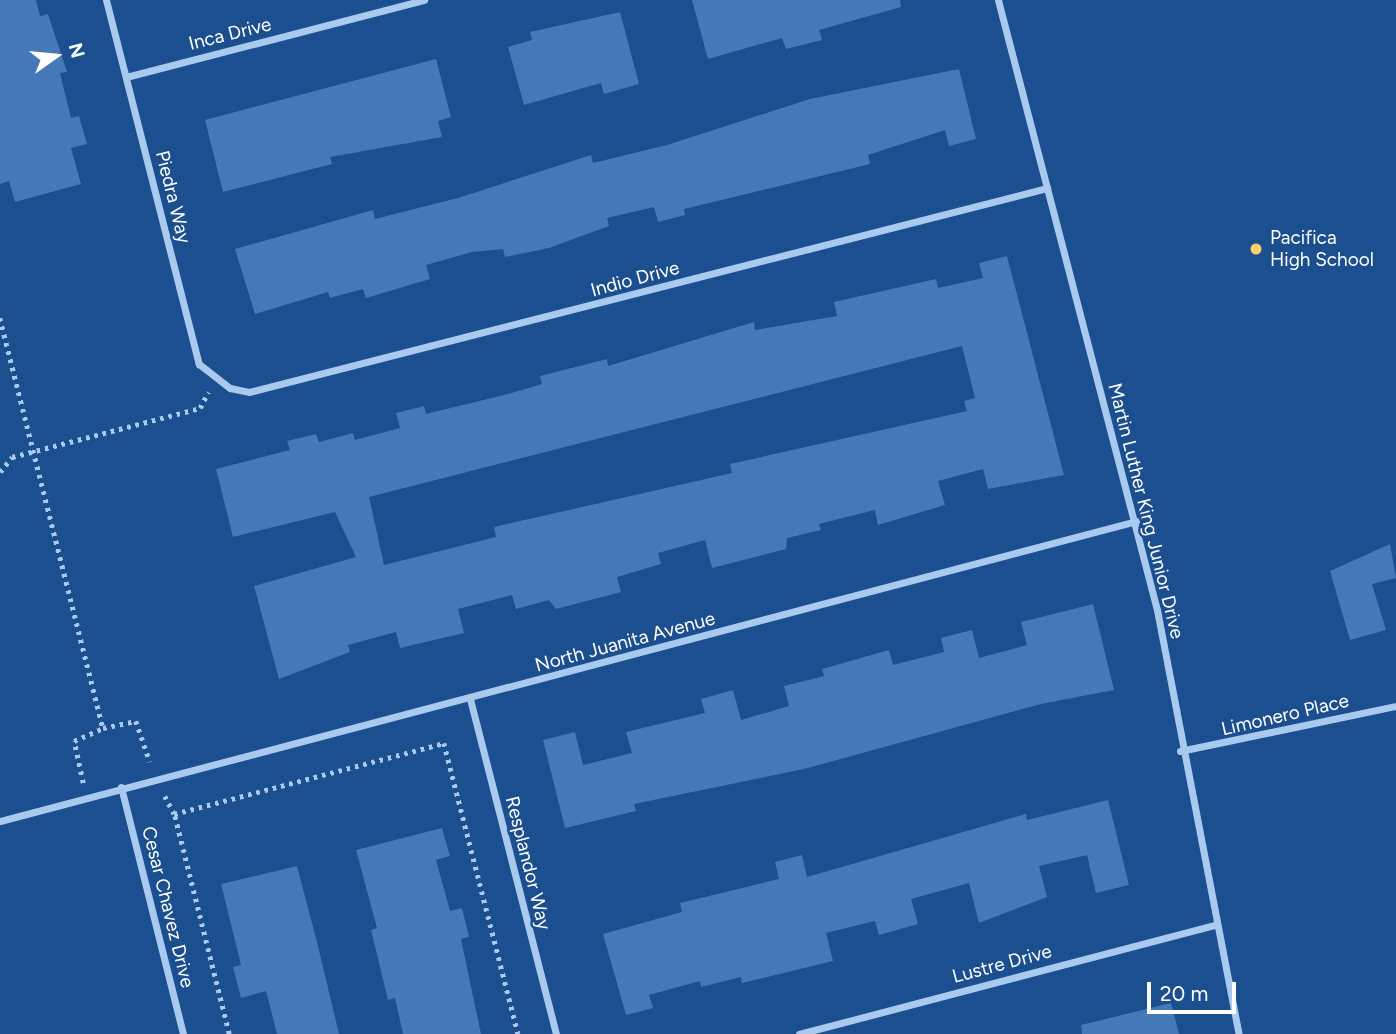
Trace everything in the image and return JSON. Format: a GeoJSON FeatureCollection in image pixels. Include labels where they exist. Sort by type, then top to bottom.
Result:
{"type":"FeatureCollection","features":[{"type":"Feature","properties":{"kind":"street","name":"Piedra Way"},"geometry":{"type":"LineString","coordinates":[[106,0],[199,364],[230,388]]}},
{"type":"Feature","properties":{"kind":"street","name":"Inca Drive"},"geometry":{"type":"LineString","coordinates":[[126,77],[424,0]]}},
{"type":"Feature","properties":{"kind":"street","name":"Martin Luther King Junior Drive"},"geometry":{"type":"LineString","coordinates":[[998,0],[1136,521],[1214,925],[1239,1034]]}},
{"type":"Feature","properties":{"kind":"street","name":"Indio Drive"},"geometry":{"type":"LineString","coordinates":[[230,388],[282,388],[1047,188]]}},
{"type":"Feature","properties":{"kind":"street","name":"North Juanita Avenue"},"geometry":{"type":"LineString","coordinates":[[0,821],[156,777],[470,699],[1136,521]]}},
{"type":"Feature","properties":{"kind":"street","name":"Resplandor Way"},"geometry":{"type":"LineString","coordinates":[[470,699],[556,1034]]}},
{"type":"Feature","properties":{"kind":"street","name":"Limonero Place"},"geometry":{"type":"LineString","coordinates":[[1180,751],[1396,706]]}},
{"type":"Feature","properties":{"kind":"street","name":"Cesar Chavez Drive"},"geometry":{"type":"LineString","coordinates":[[121,787],[183,1034]]}},
{"type":"Feature","properties":{"kind":"street","name":"Lustre Drive"},"geometry":{"type":"LineString","coordinates":[[799,1034],[1214,925]]}},
{"type":"Feature","properties":{"kind":"path"},"geometry":{"type":"LineString","coordinates":[[0,318],[103,728]]}},
{"type":"Feature","properties":{"kind":"path"},"geometry":{"type":"LineString","coordinates":[[0,471],[12,457],[200,408],[215,379]]}},
{"type":"Feature","properties":{"kind":"path"},"geometry":{"type":"LineString","coordinates":[[86,796],[74,741],[103,728],[136,721],[156,777]]}},
{"type":"Feature","properties":{"kind":"path"},"geometry":{"type":"LineString","coordinates":[[229,1034],[174,814],[444,743],[518,1034]]}},
{"type":"Feature","properties":{"kind":"building"},"geometry":{"type":"Polygon","coordinates":[[[0,0],[36,0],[40,16],[48,14],[67,72],[60,73],[71,118],[79,116],[87,144],[71,148],[81,184],[15,202],[9,181],[0,184],[0,0]]]}},
{"type":"Feature","properties":{"kind":"building"},"geometry":{"type":"Polygon","coordinates":[[[692,0],[900,0],[901,7],[819,30],[822,40],[786,49],[782,38],[708,59],[692,0]]]}},
{"type":"Feature","properties":{"kind":"building"},"geometry":{"type":"Polygon","coordinates":[[[620,12],[639,84],[604,94],[601,83],[524,105],[508,47],[532,40],[530,32],[620,12]]]}},
{"type":"Feature","properties":{"kind":"building"},"geometry":{"type":"Polygon","coordinates":[[[436,59],[451,117],[438,121],[442,137],[330,157],[332,164],[223,192],[205,120],[436,59]]]}},
{"type":"Feature","properties":{"kind":"building"},"geometry":{"type":"Polygon","coordinates":[[[959,69],[976,139],[949,146],[945,130],[868,155],[870,164],[684,209],[685,215],[658,222],[654,207],[607,218],[609,226],[549,248],[505,257],[503,249],[472,252],[426,265],[430,279],[366,298],[363,289],[330,298],[328,292],[255,314],[235,249],[373,210],[375,219],[458,198],[591,155],[593,163],[667,145],[810,99],[959,69]]]}},
{"type":"Feature","properties":{"kind":"building"},"geometry":{"type":"Polygon","coordinates":[[[1007,256],[1064,475],[988,489],[983,469],[938,481],[945,505],[878,525],[875,510],[819,524],[821,530],[787,538],[786,549],[712,568],[705,540],[658,553],[661,564],[617,577],[621,592],[556,609],[549,600],[516,609],[512,595],[458,609],[464,633],[400,648],[396,632],[348,645],[350,652],[279,679],[254,586],[356,557],[335,512],[233,537],[216,469],[290,450],[287,441],[316,434],[319,442],[353,433],[355,440],[400,428],[396,413],[424,406],[426,414],[508,394],[542,384],[540,376],[607,359],[608,366],[754,322],[755,330],[837,316],[834,302],[936,279],[938,288],[983,278],[979,263],[1007,256]],[[962,346],[369,497],[384,565],[496,537],[494,527],[732,473],[730,464],[967,411],[964,401],[975,398],[962,346]]]}},
{"type":"Feature","properties":{"kind":"building"},"geometry":{"type":"Polygon","coordinates":[[[1390,544],[1396,578],[1372,584],[1386,630],[1350,640],[1330,571],[1390,544]]]}},
{"type":"Feature","properties":{"kind":"building"},"geometry":{"type":"Polygon","coordinates":[[[1093,604],[1114,690],[1041,704],[804,769],[634,804],[636,811],[565,828],[543,740],[575,732],[583,765],[632,753],[626,732],[705,713],[701,699],[733,690],[741,720],[789,706],[784,686],[824,676],[822,669],[889,650],[893,665],[944,652],[941,638],[972,630],[979,658],[1027,645],[1021,622],[1093,604]]]}},
{"type":"Feature","properties":{"kind":"building"},"geometry":{"type":"Polygon","coordinates":[[[1108,800],[1129,885],[1096,893],[1087,855],[1039,866],[1047,897],[979,923],[969,883],[911,899],[918,924],[879,935],[875,921],[826,933],[833,961],[742,983],[741,977],[701,987],[700,981],[649,995],[653,1008],[626,1015],[603,934],[682,912],[680,903],[779,879],[775,862],[802,855],[807,877],[1026,814],[1027,820],[1108,800]]]}},
{"type":"Feature","properties":{"kind":"building"},"geometry":{"type":"Polygon","coordinates":[[[442,828],[450,856],[436,860],[450,911],[462,908],[469,937],[461,939],[481,1034],[403,1034],[395,998],[388,1000],[371,930],[377,928],[356,850],[442,828]]]}},
{"type":"Feature","properties":{"kind":"building"},"geometry":{"type":"Polygon","coordinates":[[[297,866],[339,1034],[277,1034],[266,991],[241,998],[233,967],[241,965],[221,884],[297,866]]]}},
{"type":"Feature","properties":{"kind":"building"},"geometry":{"type":"Polygon","coordinates":[[[1171,1003],[1179,1034],[1082,1034],[1081,1025],[1171,1003]]]}},
{"type":"Feature","properties":{"kind":"place","name":"Pacifica High School"},"geometry":{"type":"Point","coordinates":[1256,249]}}]}
